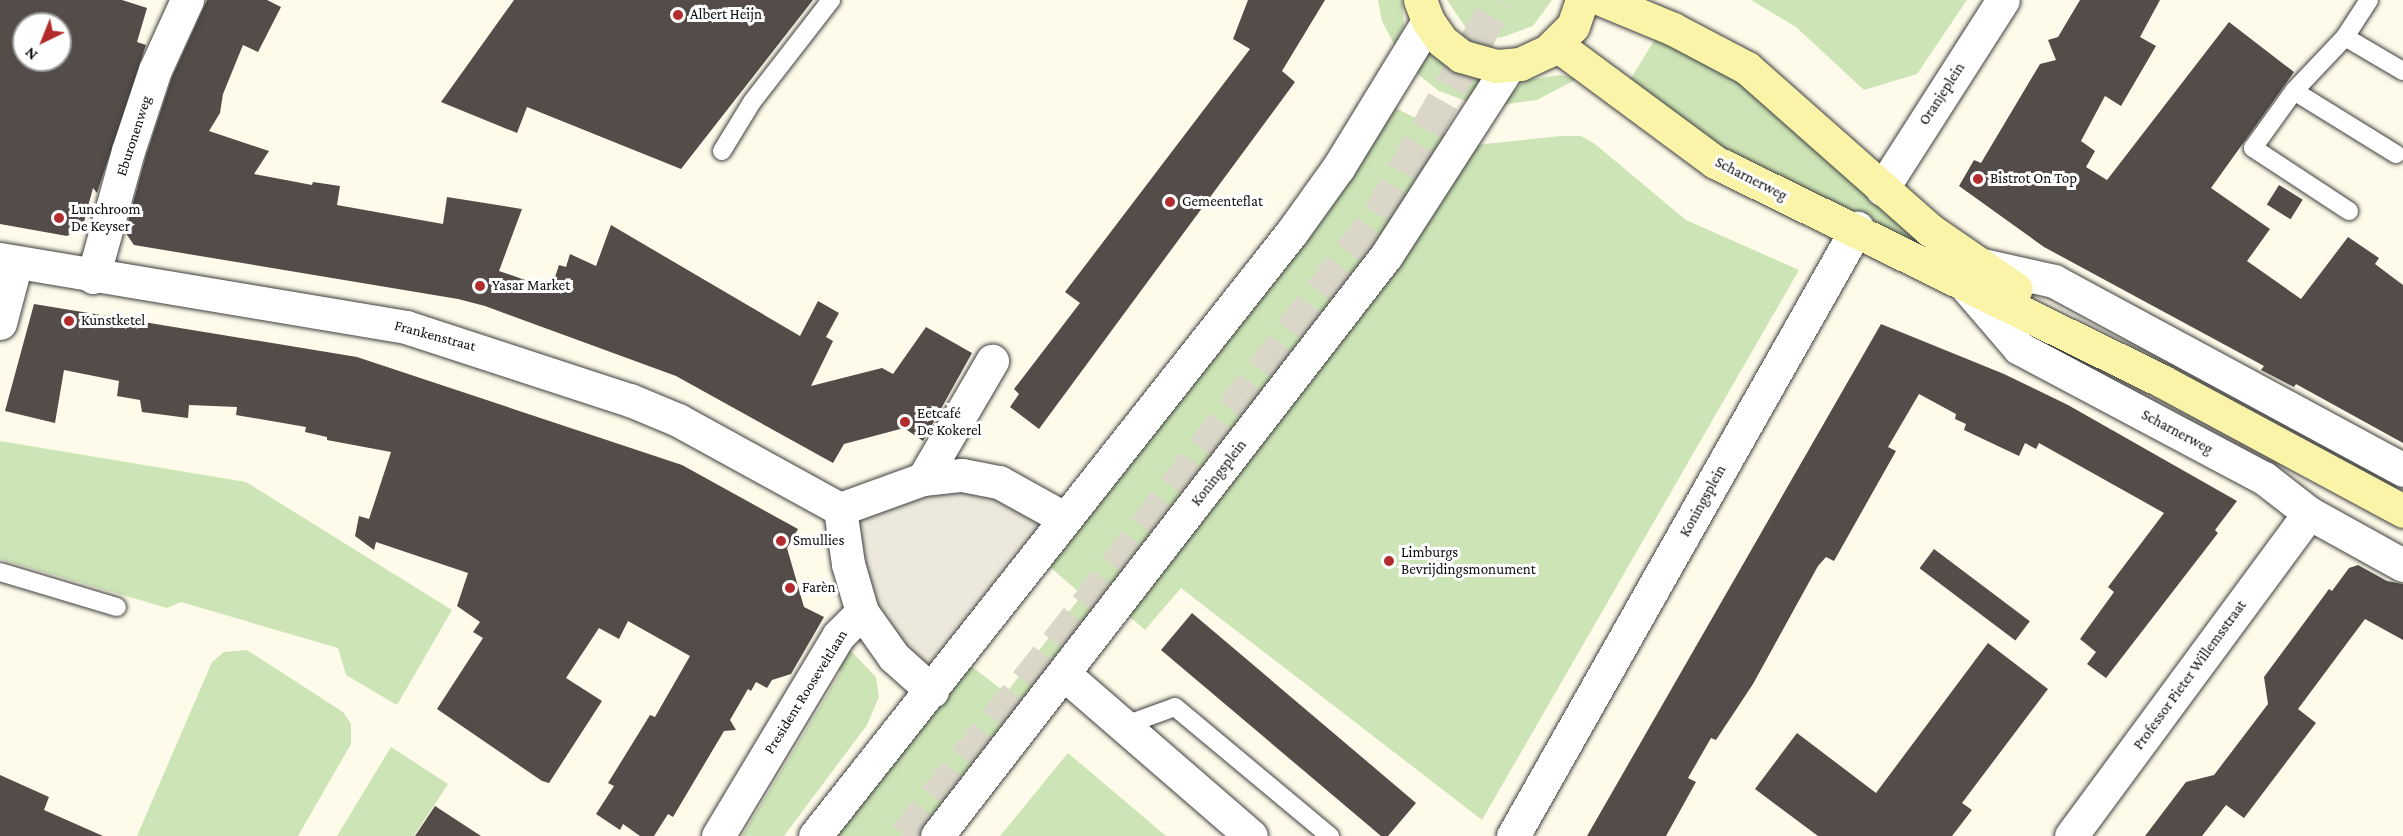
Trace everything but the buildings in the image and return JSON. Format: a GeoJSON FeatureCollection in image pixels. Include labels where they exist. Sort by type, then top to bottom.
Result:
{"type":"FeatureCollection","features":[{"type":"Feature","properties":{"kind":"street","name":"Eburonenweg"},"geometry":{"type":"LineString","coordinates":[[93,277],[155,70],[187,0]]}},
{"type":"Feature","properties":{"kind":"street"},"geometry":{"type":"LineString","coordinates":[[1424,10],[1442,41],[1461,56],[1485,64],[1509,66],[1530,61],[1557,45],[1572,26],[1582,0]]}},
{"type":"Feature","properties":{"kind":"street","name":"Scharnerweg"},"geometry":{"type":"LineString","coordinates":[[1604,0],[1673,29],[1747,68],[1882,189],[1968,273],[2019,348],[2264,478],[2309,513],[2403,565]]}},
{"type":"Feature","properties":{"kind":"street","name":"Oranjeplein"},"geometry":{"type":"LineString","coordinates":[[1882,189],[2003,0]]}},
{"type":"Feature","properties":{"kind":"street"},"geometry":{"type":"LineString","coordinates":[[815,836],[932,691],[1064,518],[1292,232],[1338,168],[1424,10]]}},
{"type":"Feature","properties":{"kind":"street","name":"Scharnerweg"},"geometry":{"type":"LineString","coordinates":[[1557,45],[1715,162],[1857,228],[1968,273],[2162,381],[2403,510]]}},
{"type":"Feature","properties":{"kind":"street","name":"Koningsplein"},"geometry":{"type":"LineString","coordinates":[[1064,674],[1386,256],[1509,66]]}},
{"type":"Feature","properties":{"kind":"street","name":"Koningsplein"},"geometry":{"type":"LineString","coordinates":[[1513,836],[1857,228]]}},
{"type":"Feature","properties":{"kind":"street","name":"Frankenstraat"},"geometry":{"type":"LineString","coordinates":[[8,261],[93,277],[406,327],[485,350],[678,420],[840,508]]}},
{"type":"Feature","properties":{"kind":"street"},"geometry":{"type":"LineString","coordinates":[[0,323],[8,261]]}},
{"type":"Feature","properties":{"kind":"street","name":"Scharnerweg"},"geometry":{"type":"LineString","coordinates":[[1968,273],[2055,281],[2403,470]]}},
{"type":"Feature","properties":{"kind":"street"},"geometry":{"type":"LineString","coordinates":[[923,478],[992,362]]}},
{"type":"Feature","properties":{"kind":"street"},"geometry":{"type":"LineString","coordinates":[[862,612],[848,564],[840,508],[923,478],[962,475],[999,482],[1064,518]]}},
{"type":"Feature","properties":{"kind":"street","name":"Professor Pieter Willemsstraat"},"geometry":{"type":"LineString","coordinates":[[2071,836],[2309,513]]}},
{"type":"Feature","properties":{"kind":"street","name":"President Rooseveltlaan"},"geometry":{"type":"LineString","coordinates":[[718,836],[838,636],[862,612],[894,657],[932,691]]}},
{"type":"Feature","properties":{"kind":"street"},"geometry":{"type":"LineString","coordinates":[[937,836],[1064,674],[1251,836]]}},
{"type":"Feature","properties":{"kind":"lane"},"geometry":{"type":"LineString","coordinates":[[722,151],[752,102],[831,0]]}},
{"type":"Feature","properties":{"kind":"lane"},"geometry":{"type":"LineString","coordinates":[[2349,211],[2253,148],[2294,91],[2345,37],[2369,0]]}},
{"type":"Feature","properties":{"kind":"lane"},"geometry":{"type":"LineString","coordinates":[[2345,37],[2403,71]]}},
{"type":"Feature","properties":{"kind":"lane"},"geometry":{"type":"LineString","coordinates":[[2294,91],[2396,154]]}},
{"type":"Feature","properties":{"kind":"lane"},"geometry":{"type":"LineString","coordinates":[[0,573],[117,607]]}},
{"type":"Feature","properties":{"kind":"lane"},"geometry":{"type":"LineString","coordinates":[[1123,726],[1175,707],[1330,836]]}},
{"type":"Feature","properties":{"kind":"green space"},"geometry":{"type":"Polygon","coordinates":[[[1378,0],[1402,0],[1404,25],[1395,46],[1382,21],[1378,0]]]}},
{"type":"Feature","properties":{"kind":"green space"},"geometry":{"type":"Polygon","coordinates":[[[1447,0],[1552,0],[1533,26],[1500,38],[1466,28],[1447,0]]]}},
{"type":"Feature","properties":{"kind":"green space"},"geometry":{"type":"Polygon","coordinates":[[[1751,0],[1967,0],[1917,74],[1864,90],[1796,27],[1751,0]]]}},
{"type":"Feature","properties":{"kind":"green space"},"geometry":{"type":"Polygon","coordinates":[[[1657,36],[1740,78],[1959,270],[1728,155],[1628,83],[1657,36]]]}},
{"type":"Feature","properties":{"kind":"green space"},"geometry":{"type":"Polygon","coordinates":[[[1424,48],[1453,70],[1487,81],[1474,104],[1439,91],[1410,68],[1424,48]]]}},
{"type":"Feature","properties":{"kind":"green space"},"geometry":{"type":"Polygon","coordinates":[[[1560,75],[1577,79],[1537,100],[1499,105],[1525,80],[1560,75]]]}},
{"type":"Feature","properties":{"kind":"green space"},"geometry":{"type":"Polygon","coordinates":[[[1388,104],[1454,138],[1385,245],[923,836],[829,836],[966,662],[1006,693],[1082,595],[1042,560],[1388,104]]]}},
{"type":"Feature","properties":{"kind":"green space"},"geometry":{"type":"Polygon","coordinates":[[[1581,136],[1595,144],[1686,220],[1799,270],[1482,820],[1181,588],[1145,630],[1123,611],[1335,349],[1475,145],[1581,136]]]}},
{"type":"Feature","properties":{"kind":"green space"},"geometry":{"type":"Polygon","coordinates":[[[0,441],[246,482],[452,610],[397,705],[346,675],[338,648],[181,602],[167,608],[0,559],[0,441]]]}},
{"type":"Feature","properties":{"kind":"green space"},"geometry":{"type":"Polygon","coordinates":[[[845,645],[876,677],[879,697],[867,725],[784,836],[742,836],[841,672],[833,666],[845,645]]]}},
{"type":"Feature","properties":{"kind":"green space"},"geometry":{"type":"Polygon","coordinates":[[[247,650],[343,712],[351,724],[351,744],[298,836],[137,836],[212,662],[224,652],[247,650]]]}},
{"type":"Feature","properties":{"kind":"green space"},"geometry":{"type":"Polygon","coordinates":[[[391,747],[448,784],[414,836],[337,836],[391,747]]]}},
{"type":"Feature","properties":{"kind":"green space"},"geometry":{"type":"Polygon","coordinates":[[[1068,753],[1166,836],[1000,836],[1068,753]]]}},
{"type":"Feature","properties":{"kind":"shaded area"},"geometry":{"type":"Polygon","coordinates":[[[963,485],[994,491],[1054,531],[941,679],[888,632],[869,599],[854,530],[871,507],[963,485]]]}},
{"type":"Feature","properties":{"kind":"tunnel"},"geometry":{"type":"LineString","coordinates":[[905,836],[1086,606],[1379,215],[1499,0]]}},
{"type":"Feature","properties":{"kind":"place","name":"Albert Heijn"},"geometry":{"type":"Point","coordinates":[678,15]}},
{"type":"Feature","properties":{"kind":"place","name":"Bistrot On Top"},"geometry":{"type":"Point","coordinates":[1978,179]}},
{"type":"Feature","properties":{"kind":"place","name":"Gemeenteflat"},"geometry":{"type":"Point","coordinates":[1170,202]}},
{"type":"Feature","properties":{"kind":"place","name":"Lunchroom De Keyser"},"geometry":{"type":"Point","coordinates":[59,218]}},
{"type":"Feature","properties":{"kind":"place","name":"Yasar Market"},"geometry":{"type":"Point","coordinates":[480,286]}},
{"type":"Feature","properties":{"kind":"place","name":"Kunstketel"},"geometry":{"type":"Point","coordinates":[69,321]}},
{"type":"Feature","properties":{"kind":"place","name":"Eetcafé De Kokerel"},"geometry":{"type":"Point","coordinates":[905,422]}},
{"type":"Feature","properties":{"kind":"place","name":"Smullies"},"geometry":{"type":"Point","coordinates":[781,541]}},
{"type":"Feature","properties":{"kind":"place","name":"Limburgs Bevrijdingsmonument"},"geometry":{"type":"Point","coordinates":[1389,561]}},
{"type":"Feature","properties":{"kind":"place","name":"Farèn"},"geometry":{"type":"Point","coordinates":[790,588]}}]}
